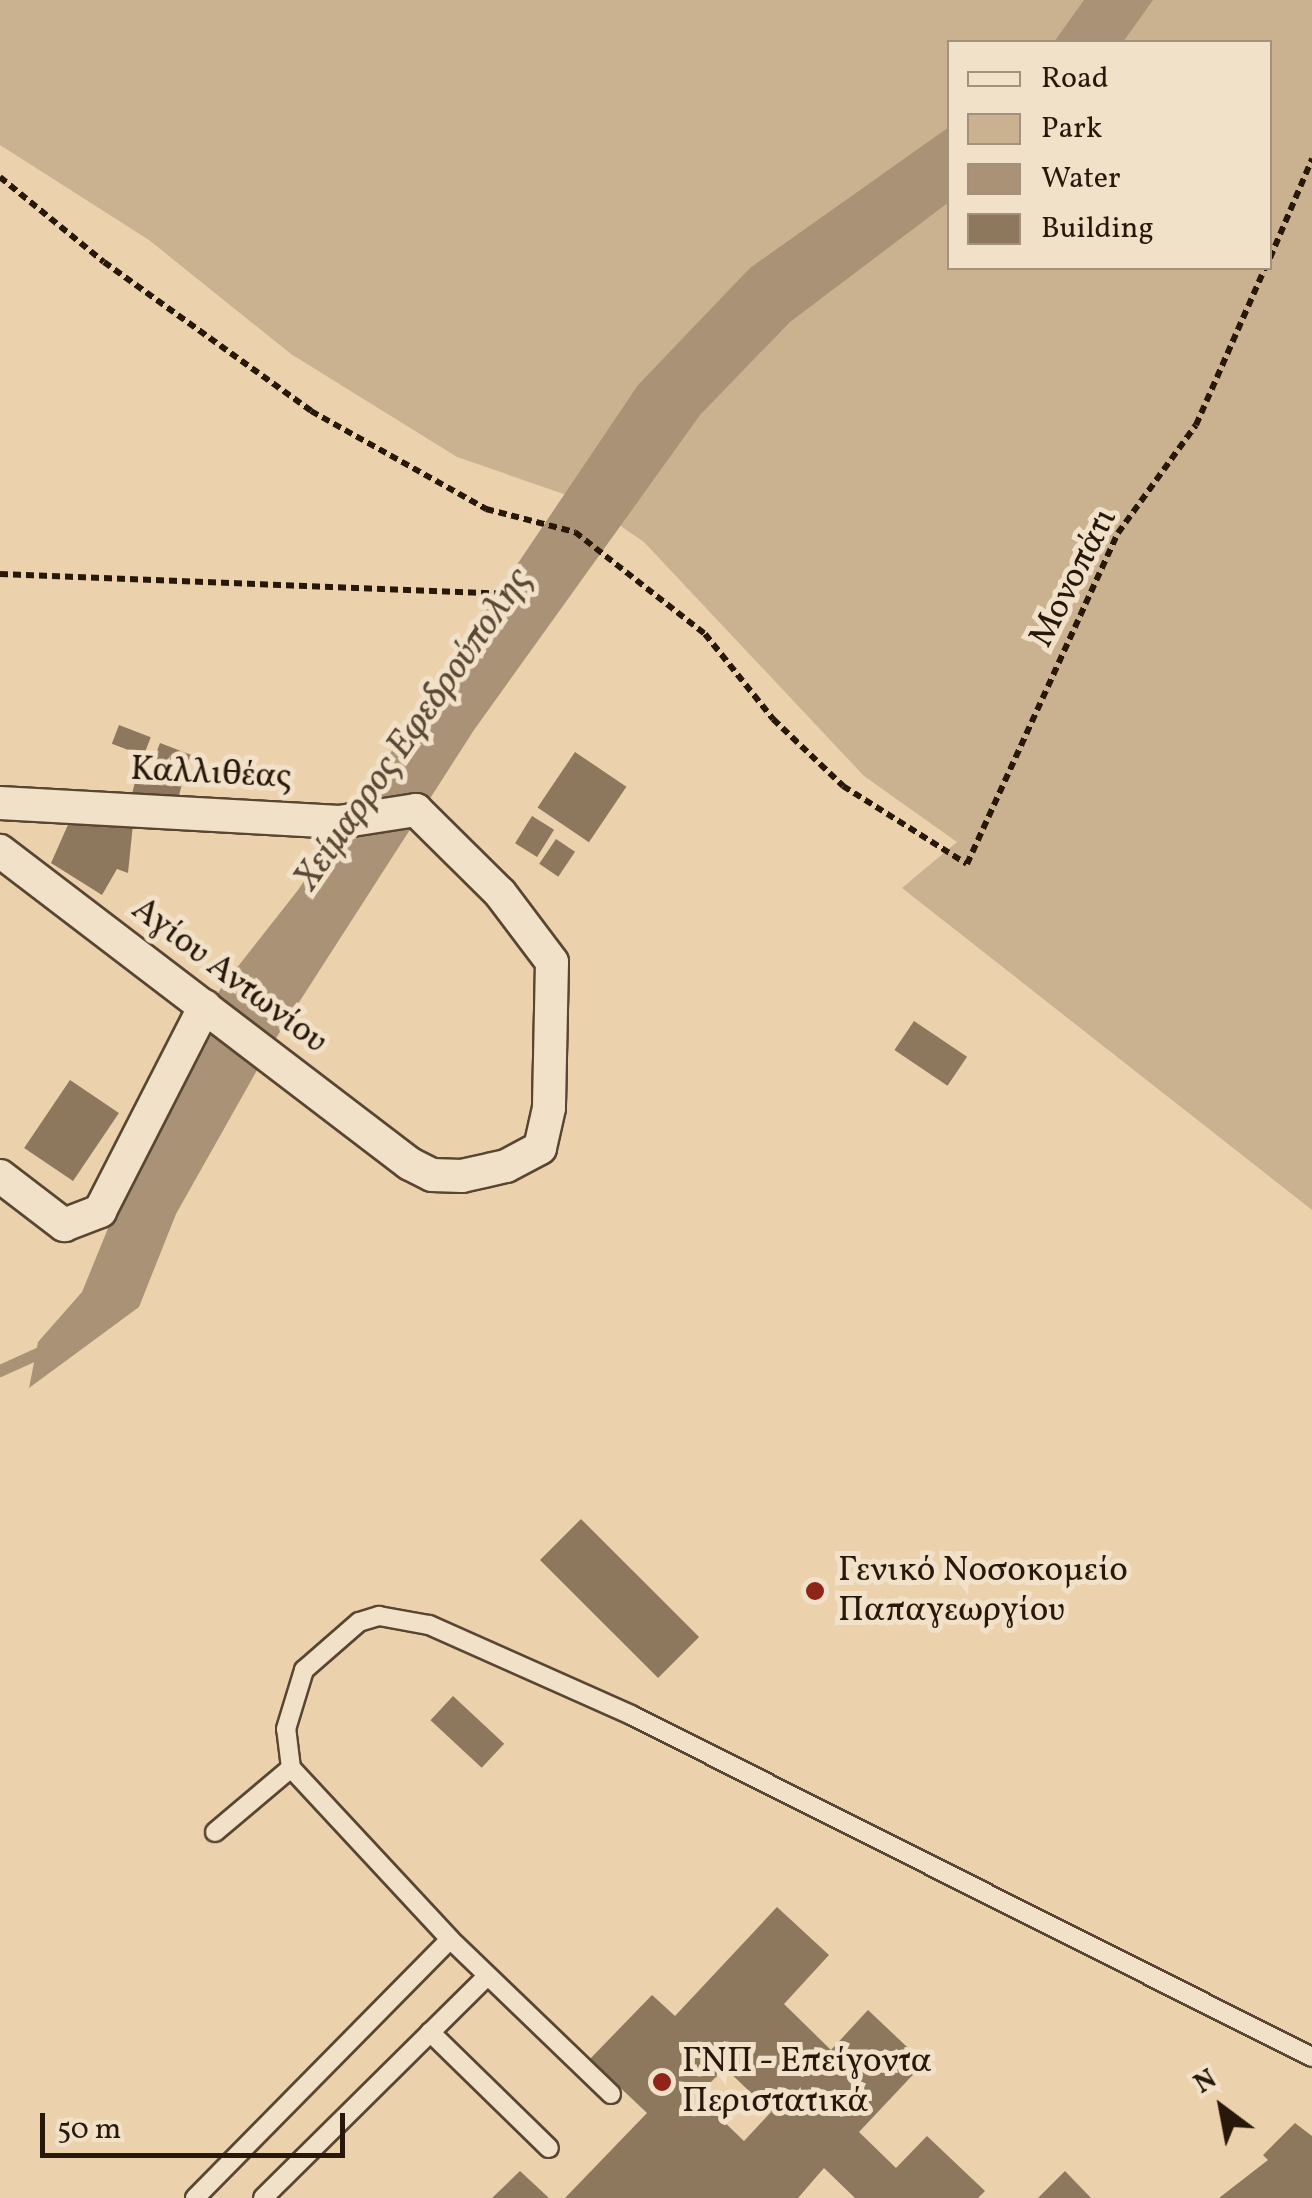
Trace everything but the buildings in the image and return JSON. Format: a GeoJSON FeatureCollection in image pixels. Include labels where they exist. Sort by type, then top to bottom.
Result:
{"type":"FeatureCollection","features":[{"type":"Feature","properties":{"kind":"street","name":"Καλλιθέας"},"geometry":{"type":"LineString","coordinates":[[0,803],[339,822],[416,810],[544,945],[552,993],[549,1108],[540,1148],[506,1166],[462,1176],[432,1175],[410,1164]]}},
{"type":"Feature","properties":{"kind":"street","name":"Αγίου Αντωνίου"},"geometry":{"type":"LineString","coordinates":[[0,851],[410,1164]]}},
{"type":"Feature","properties":{"kind":"street"},"geometry":{"type":"LineString","coordinates":[[0,1176],[64,1225],[100,1211],[205,1006]]}},
{"type":"Feature","properties":{"kind":"lane"},"geometry":{"type":"LineString","coordinates":[[610,2094],[450,1939],[291,1768],[290,1706],[312,1658],[369,1618],[408,1618],[800,1796],[1312,2057]]}},
{"type":"Feature","properties":{"kind":"lane"},"geometry":{"type":"LineString","coordinates":[[216,1832],[291,1768]]}},
{"type":"Feature","properties":{"kind":"lane"},"geometry":{"type":"LineString","coordinates":[[195,2198],[450,1939]]}},
{"type":"Feature","properties":{"kind":"lane"},"geometry":{"type":"LineString","coordinates":[[263,2198],[487,1976]]}},
{"type":"Feature","properties":{"kind":"lane"},"geometry":{"type":"LineString","coordinates":[[430,2032],[549,2148]]}},
{"type":"Feature","properties":{"kind":"path"},"geometry":{"type":"LineString","coordinates":[[1272,253],[1312,159]]}},
{"type":"Feature","properties":{"kind":"path","name":"Μονοπάτι"},"geometry":{"type":"LineString","coordinates":[[0,177],[104,262],[311,410],[486,508],[575,532],[705,634],[774,719],[843,786],[967,864],[1118,533],[1196,425],[1264,270]]}},
{"type":"Feature","properties":{"kind":"path"},"geometry":{"type":"LineString","coordinates":[[0,574],[512,594]]}},
{"type":"Feature","properties":{"kind":"green space"},"geometry":{"type":"Polygon","coordinates":[[[0,0],[1312,0],[1312,1210],[902,888],[957,842],[864,776],[644,542],[584,501],[457,457],[291,354],[149,240],[0,145],[0,0]]]}},
{"type":"Feature","properties":{"kind":"water"},"geometry":{"type":"Polygon","coordinates":[[[1084,0],[1153,0],[1124,40],[1055,40],[1084,0]]]}},
{"type":"Feature","properties":{"kind":"water"},"geometry":{"type":"Polygon","coordinates":[[[947,128],[947,204],[790,322],[700,415],[474,730],[269,1049],[176,1214],[139,1307],[29,1388],[38,1342],[82,1292],[163,1094],[221,988],[298,890],[638,385],[750,268],[947,128]]]}},
{"type":"Feature","properties":{"kind":"waterway","name":"Χείμαρρος Εφεδρούπολης"},"geometry":{"type":"LineString","coordinates":[[0,1371],[51,1348]]}},
{"type":"Feature","properties":{"kind":"place","name":"Γενικό Νοσοκομείο Παπαγεωργίου"},"geometry":{"type":"Point","coordinates":[815,1591]}},
{"type":"Feature","properties":{"kind":"place","name":"ΓΝΠ - Επείγοντα Περιστατικά"},"geometry":{"type":"Point","coordinates":[662,2082]}}]}
